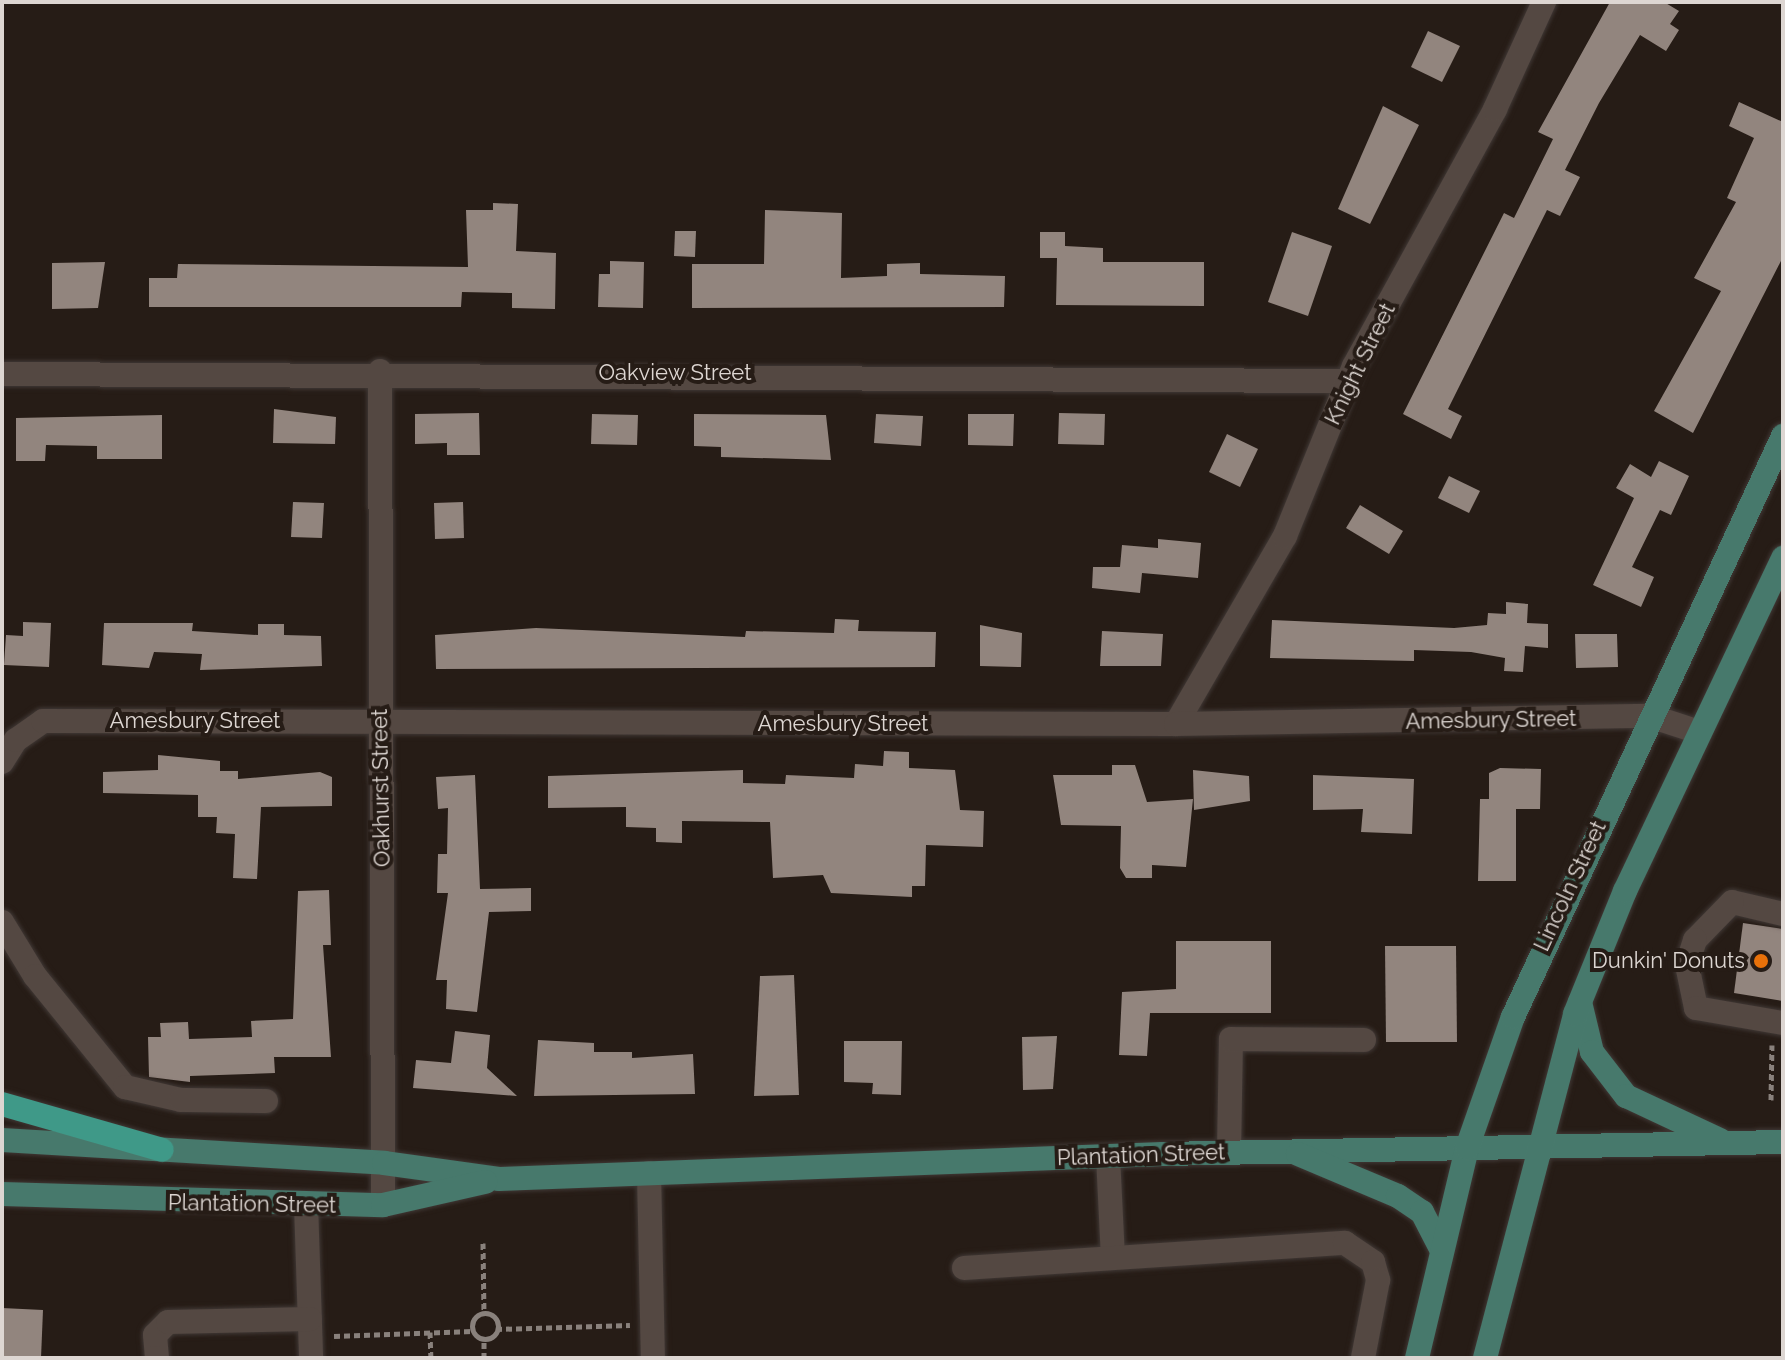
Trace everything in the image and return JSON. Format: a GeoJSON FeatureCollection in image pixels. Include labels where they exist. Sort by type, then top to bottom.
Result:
{"type":"FeatureCollection","features":[{"type":"Feature","properties":{"kind":"highway"},"geometry":{"type":"LineString","coordinates":[[2,1104],[162,1150]]}},
{"type":"Feature","properties":{"kind":"main road","name":"Lincoln Street"},"geometry":{"type":"LineString","coordinates":[[1417,1358],[1467,1148],[1537,957],[1783,436]]}},
{"type":"Feature","properties":{"kind":"main road"},"geometry":{"type":"LineString","coordinates":[[1485,1358],[1537,1146],[1580,1002],[1699,732],[1783,558]]}},
{"type":"Feature","properties":{"kind":"main road"},"geometry":{"type":"LineString","coordinates":[[1580,1002],[1592,1052],[1626,1096],[1726,1143]]}},
{"type":"Feature","properties":{"kind":"main road","name":"Plantation Street"},"geometry":{"type":"LineString","coordinates":[[2,1140],[384,1163],[499,1179],[1289,1150],[1783,1142]]}},
{"type":"Feature","properties":{"kind":"main road"},"geometry":{"type":"LineString","coordinates":[[1289,1150],[1398,1196],[1422,1212],[1441,1249]]}},
{"type":"Feature","properties":{"kind":"main road","name":"Plantation Street"},"geometry":{"type":"LineString","coordinates":[[2,1194],[383,1205],[499,1179]]}},
{"type":"Feature","properties":{"kind":"street","name":"Knight Street"},"geometry":{"type":"LineString","coordinates":[[1176,724],[1285,536],[1348,381],[1544,2]]}},
{"type":"Feature","properties":{"kind":"street","name":"Oakview Street"},"geometry":{"type":"LineString","coordinates":[[2,374],[380,371],[1348,381]]}},
{"type":"Feature","properties":{"kind":"street","name":"Oakhurst Street"},"geometry":{"type":"LineString","coordinates":[[380,371],[383,1205]]}},
{"type":"Feature","properties":{"kind":"street","name":"Amesbury Street"},"geometry":{"type":"LineString","coordinates":[[2,762],[16,740],[43,721],[1176,724],[1650,716],[1699,732]]}},
{"type":"Feature","properties":{"kind":"street"},"geometry":{"type":"LineString","coordinates":[[1779,1028],[1696,1008],[1687,965],[1695,940],[1732,902],[1783,914]]}},
{"type":"Feature","properties":{"kind":"street"},"geometry":{"type":"LineString","coordinates":[[2,922],[110,1076],[142,1096],[266,1101]]}},
{"type":"Feature","properties":{"kind":"street"},"geometry":{"type":"LineString","coordinates":[[1229,1152],[1231,1039],[1364,1040]]}},
{"type":"Feature","properties":{"kind":"street"},"geometry":{"type":"LineString","coordinates":[[1108,1156],[1113,1258]]}},
{"type":"Feature","properties":{"kind":"street"},"geometry":{"type":"LineString","coordinates":[[649,1173],[653,1358]]}},
{"type":"Feature","properties":{"kind":"street"},"geometry":{"type":"LineString","coordinates":[[306,1204],[310,1319],[321,1352]]}},
{"type":"Feature","properties":{"kind":"street"},"geometry":{"type":"LineString","coordinates":[[964,1268],[1345,1243],[1373,1262],[1378,1280],[1363,1358]]}},
{"type":"Feature","properties":{"kind":"street"},"geometry":{"type":"LineString","coordinates":[[157,1358],[155,1335],[168,1322],[310,1319]]}},
{"type":"Feature","properties":{"kind":"path"},"geometry":{"type":"LineString","coordinates":[[1771,1100],[1779,1028]]}},
{"type":"Feature","properties":{"kind":"path"},"geometry":{"type":"LineString","coordinates":[[483,1243],[484,1314]]}},
{"type":"Feature","properties":{"kind":"path"},"geometry":{"type":"LineString","coordinates":[[496,1313],[496,1338],[473,1338],[473,1314],[484,1314],[496,1313]]}},
{"type":"Feature","properties":{"kind":"path"},"geometry":{"type":"LineString","coordinates":[[496,1329],[633,1325],[634,1336]]}},
{"type":"Feature","properties":{"kind":"path"},"geometry":{"type":"LineString","coordinates":[[321,1352],[330,1336],[473,1331]]}},
{"type":"Feature","properties":{"kind":"path"},"geometry":{"type":"LineString","coordinates":[[430,1332],[431,1358]]}},
{"type":"Feature","properties":{"kind":"path"},"geometry":{"type":"LineString","coordinates":[[484,1338],[484,1358]]}},
{"type":"Feature","properties":{"kind":"building"},"geometry":{"type":"Polygon","coordinates":[[[1610,2],[1664,2],[1679,11],[1670,24],[1679,30],[1666,51],[1640,35],[1599,103],[1565,170],[1580,177],[1560,216],[1547,210],[1448,409],[1462,416],[1451,439],[1403,414],[1504,213],[1514,218],[1553,139],[1538,132],[1610,2]]]}},
{"type":"Feature","properties":{"kind":"building"},"geometry":{"type":"Polygon","coordinates":[[[1428,31],[1460,46],[1442,82],[1411,67],[1428,31]]]}},
{"type":"Feature","properties":{"kind":"building"},"geometry":{"type":"Polygon","coordinates":[[[1739,102],[1783,122],[1783,257],[1693,433],[1654,411],[1721,291],[1694,278],[1736,202],[1727,198],[1754,138],[1729,126],[1739,102]]]}},
{"type":"Feature","properties":{"kind":"building"},"geometry":{"type":"Polygon","coordinates":[[[1383,106],[1419,125],[1370,224],[1338,209],[1383,106]]]}},
{"type":"Feature","properties":{"kind":"building"},"geometry":{"type":"Polygon","coordinates":[[[493,203],[518,204],[516,251],[556,253],[555,309],[512,308],[512,293],[462,292],[461,307],[149,307],[149,278],[177,278],[178,264],[468,267],[466,210],[493,210],[493,203]]]}},
{"type":"Feature","properties":{"kind":"building"},"geometry":{"type":"Polygon","coordinates":[[[765,210],[842,213],[841,278],[887,276],[887,264],[920,263],[920,274],[1005,276],[1004,307],[692,308],[692,264],[764,264],[765,210]]]}},
{"type":"Feature","properties":{"kind":"building"},"geometry":{"type":"Polygon","coordinates":[[[675,231],[696,231],[695,257],[674,256],[675,231]]]}},
{"type":"Feature","properties":{"kind":"building"},"geometry":{"type":"Polygon","coordinates":[[[1040,232],[1065,232],[1065,246],[1103,248],[1103,262],[1204,262],[1204,306],[1056,305],[1057,258],[1040,258],[1040,232]]]}},
{"type":"Feature","properties":{"kind":"building"},"geometry":{"type":"Polygon","coordinates":[[[1292,232],[1332,246],[1308,316],[1268,302],[1292,232]]]}},
{"type":"Feature","properties":{"kind":"building"},"geometry":{"type":"Polygon","coordinates":[[[610,261],[644,262],[643,308],[598,307],[599,274],[610,274],[610,261]]]}},
{"type":"Feature","properties":{"kind":"building"},"geometry":{"type":"Polygon","coordinates":[[[105,262],[98,308],[52,309],[52,263],[105,262]]]}},
{"type":"Feature","properties":{"kind":"building"},"geometry":{"type":"Polygon","coordinates":[[[274,409],[336,417],[335,444],[273,443],[274,409]]]}},
{"type":"Feature","properties":{"kind":"building"},"geometry":{"type":"Polygon","coordinates":[[[479,413],[480,455],[447,455],[447,443],[415,444],[415,414],[479,413]]]}},
{"type":"Feature","properties":{"kind":"building"},"geometry":{"type":"Polygon","coordinates":[[[1059,413],[1105,414],[1104,445],[1058,444],[1059,413]]]}},
{"type":"Feature","properties":{"kind":"building"},"geometry":{"type":"Polygon","coordinates":[[[592,414],[638,415],[637,445],[591,444],[592,414]]]}},
{"type":"Feature","properties":{"kind":"building"},"geometry":{"type":"Polygon","coordinates":[[[694,414],[826,415],[831,460],[721,457],[721,447],[694,446],[694,414]]]}},
{"type":"Feature","properties":{"kind":"building"},"geometry":{"type":"Polygon","coordinates":[[[876,414],[923,416],[921,446],[874,443],[876,414]]]}},
{"type":"Feature","properties":{"kind":"building"},"geometry":{"type":"Polygon","coordinates":[[[968,414],[1014,414],[1013,446],[968,445],[968,414]]]}},
{"type":"Feature","properties":{"kind":"building"},"geometry":{"type":"Polygon","coordinates":[[[162,415],[162,459],[97,459],[97,446],[46,445],[45,461],[16,461],[16,418],[162,415]]]}},
{"type":"Feature","properties":{"kind":"building"},"geometry":{"type":"Polygon","coordinates":[[[1227,434],[1258,449],[1240,487],[1209,472],[1227,434]]]}},
{"type":"Feature","properties":{"kind":"building"},"geometry":{"type":"Polygon","coordinates":[[[1659,461],[1689,476],[1671,515],[1660,510],[1632,567],[1654,577],[1641,607],[1593,585],[1634,498],[1616,488],[1630,464],[1651,477],[1659,461]]]}},
{"type":"Feature","properties":{"kind":"building"},"geometry":{"type":"Polygon","coordinates":[[[1449,476],[1480,491],[1469,513],[1438,498],[1449,476]]]}},
{"type":"Feature","properties":{"kind":"building"},"geometry":{"type":"Polygon","coordinates":[[[293,502],[324,503],[322,538],[291,537],[293,502]]]}},
{"type":"Feature","properties":{"kind":"building"},"geometry":{"type":"Polygon","coordinates":[[[463,502],[464,538],[435,539],[434,503],[463,502]]]}},
{"type":"Feature","properties":{"kind":"building"},"geometry":{"type":"Polygon","coordinates":[[[1360,505],[1403,531],[1389,554],[1346,528],[1360,505]]]}},
{"type":"Feature","properties":{"kind":"building"},"geometry":{"type":"Polygon","coordinates":[[[1158,539],[1201,543],[1198,578],[1142,573],[1140,593],[1092,588],[1093,567],[1120,567],[1122,545],[1158,548],[1158,539]]]}},
{"type":"Feature","properties":{"kind":"building"},"geometry":{"type":"Polygon","coordinates":[[[1506,602],[1528,604],[1527,623],[1548,624],[1548,648],[1525,646],[1523,672],[1504,671],[1505,658],[1471,652],[1414,650],[1414,661],[1270,658],[1272,620],[1454,628],[1487,625],[1488,613],[1506,614],[1506,602]]]}},
{"type":"Feature","properties":{"kind":"building"},"geometry":{"type":"Polygon","coordinates":[[[835,619],[859,620],[858,631],[936,632],[935,667],[436,669],[435,635],[536,628],[745,637],[746,631],[834,633],[835,619]]]}},
{"type":"Feature","properties":{"kind":"building"},"geometry":{"type":"Polygon","coordinates":[[[23,622],[51,623],[49,667],[4,665],[6,635],[23,636],[23,622]]]}},
{"type":"Feature","properties":{"kind":"building"},"geometry":{"type":"Polygon","coordinates":[[[104,623],[193,623],[192,631],[258,635],[258,624],[284,624],[284,635],[321,636],[322,666],[200,670],[202,654],[154,652],[149,668],[102,665],[104,623]]]}},
{"type":"Feature","properties":{"kind":"building"},"geometry":{"type":"Polygon","coordinates":[[[980,625],[1022,633],[1021,667],[980,666],[980,625]]]}},
{"type":"Feature","properties":{"kind":"building"},"geometry":{"type":"Polygon","coordinates":[[[1102,631],[1163,634],[1161,666],[1100,666],[1102,631]]]}},
{"type":"Feature","properties":{"kind":"building"},"geometry":{"type":"Polygon","coordinates":[[[1575,634],[1617,634],[1618,667],[1576,668],[1575,634]]]}},
{"type":"Feature","properties":{"kind":"building"},"geometry":{"type":"Polygon","coordinates":[[[884,751],[909,752],[909,768],[955,770],[960,810],[984,811],[983,847],[926,845],[925,886],[912,886],[912,897],[831,893],[823,875],[773,878],[770,822],[682,821],[682,843],[656,842],[656,828],[626,827],[626,807],[548,808],[548,776],[743,770],[743,783],[785,784],[786,775],[854,778],[855,764],[883,766],[884,751]]]}},
{"type":"Feature","properties":{"kind":"building"},"geometry":{"type":"Polygon","coordinates":[[[158,755],[220,761],[220,771],[238,771],[238,779],[320,772],[332,777],[332,806],[261,807],[257,879],[233,878],[235,834],[216,833],[217,817],[198,817],[198,795],[103,793],[103,772],[158,770],[158,755]]]}},
{"type":"Feature","properties":{"kind":"building"},"geometry":{"type":"Polygon","coordinates":[[[1112,765],[1135,765],[1147,802],[1193,799],[1186,867],[1152,865],[1152,878],[1126,878],[1120,868],[1121,826],[1061,825],[1053,775],[1112,775],[1112,765]]]}},
{"type":"Feature","properties":{"kind":"building"},"geometry":{"type":"Polygon","coordinates":[[[1500,768],[1541,769],[1540,809],[1516,809],[1516,881],[1478,881],[1480,799],[1489,799],[1489,773],[1500,768]]]}},
{"type":"Feature","properties":{"kind":"building"},"geometry":{"type":"Polygon","coordinates":[[[1193,770],[1249,776],[1250,801],[1194,810],[1193,770]]]}},
{"type":"Feature","properties":{"kind":"building"},"geometry":{"type":"Polygon","coordinates":[[[475,775],[480,889],[531,888],[531,911],[489,912],[477,1012],[446,1009],[447,980],[436,980],[448,893],[437,893],[438,854],[447,854],[448,808],[438,809],[436,777],[475,775]]]}},
{"type":"Feature","properties":{"kind":"building"},"geometry":{"type":"Polygon","coordinates":[[[1313,775],[1414,779],[1412,834],[1361,832],[1363,809],[1313,810],[1313,775]]]}},
{"type":"Feature","properties":{"kind":"building"},"geometry":{"type":"Polygon","coordinates":[[[329,890],[331,945],[323,945],[331,1057],[274,1057],[275,1073],[190,1076],[190,1082],[149,1077],[148,1037],[161,1037],[160,1023],[188,1022],[189,1039],[252,1037],[251,1021],[293,1019],[298,891],[329,890]]]}},
{"type":"Feature","properties":{"kind":"building","name":"Dunkin' Donuts"},"geometry":{"type":"Polygon","coordinates":[[[1743,923],[1783,929],[1783,1001],[1734,993],[1743,923]]]}},
{"type":"Feature","properties":{"kind":"building"},"geometry":{"type":"Polygon","coordinates":[[[1176,941],[1271,941],[1271,1013],[1150,1013],[1147,1056],[1119,1055],[1122,992],[1176,989],[1176,941]]]}},
{"type":"Feature","properties":{"kind":"building"},"geometry":{"type":"Polygon","coordinates":[[[1385,946],[1456,946],[1457,1042],[1386,1042],[1385,946]]]}},
{"type":"Feature","properties":{"kind":"building"},"geometry":{"type":"Polygon","coordinates":[[[794,975],[799,1095],[754,1096],[760,976],[794,975]]]}},
{"type":"Feature","properties":{"kind":"building"},"geometry":{"type":"Polygon","coordinates":[[[455,1031],[490,1035],[487,1068],[517,1096],[413,1088],[416,1060],[451,1063],[455,1031]]]}},
{"type":"Feature","properties":{"kind":"building"},"geometry":{"type":"Polygon","coordinates":[[[1057,1036],[1053,1089],[1023,1090],[1022,1037],[1057,1036]]]}},
{"type":"Feature","properties":{"kind":"building"},"geometry":{"type":"Polygon","coordinates":[[[538,1040],[594,1043],[594,1052],[632,1052],[632,1058],[693,1054],[695,1094],[534,1096],[538,1040]]]}},
{"type":"Feature","properties":{"kind":"building"},"geometry":{"type":"Polygon","coordinates":[[[844,1041],[902,1041],[901,1095],[872,1094],[873,1083],[844,1082],[844,1041]]]}},
{"type":"Feature","properties":{"kind":"building"},"geometry":{"type":"Polygon","coordinates":[[[2,1308],[43,1310],[41,1358],[2,1358],[2,1308]]]}},
{"type":"Feature","properties":{"kind":"place","name":"Dunkin' Donuts"},"geometry":{"type":"Point","coordinates":[1761,961]}}]}
